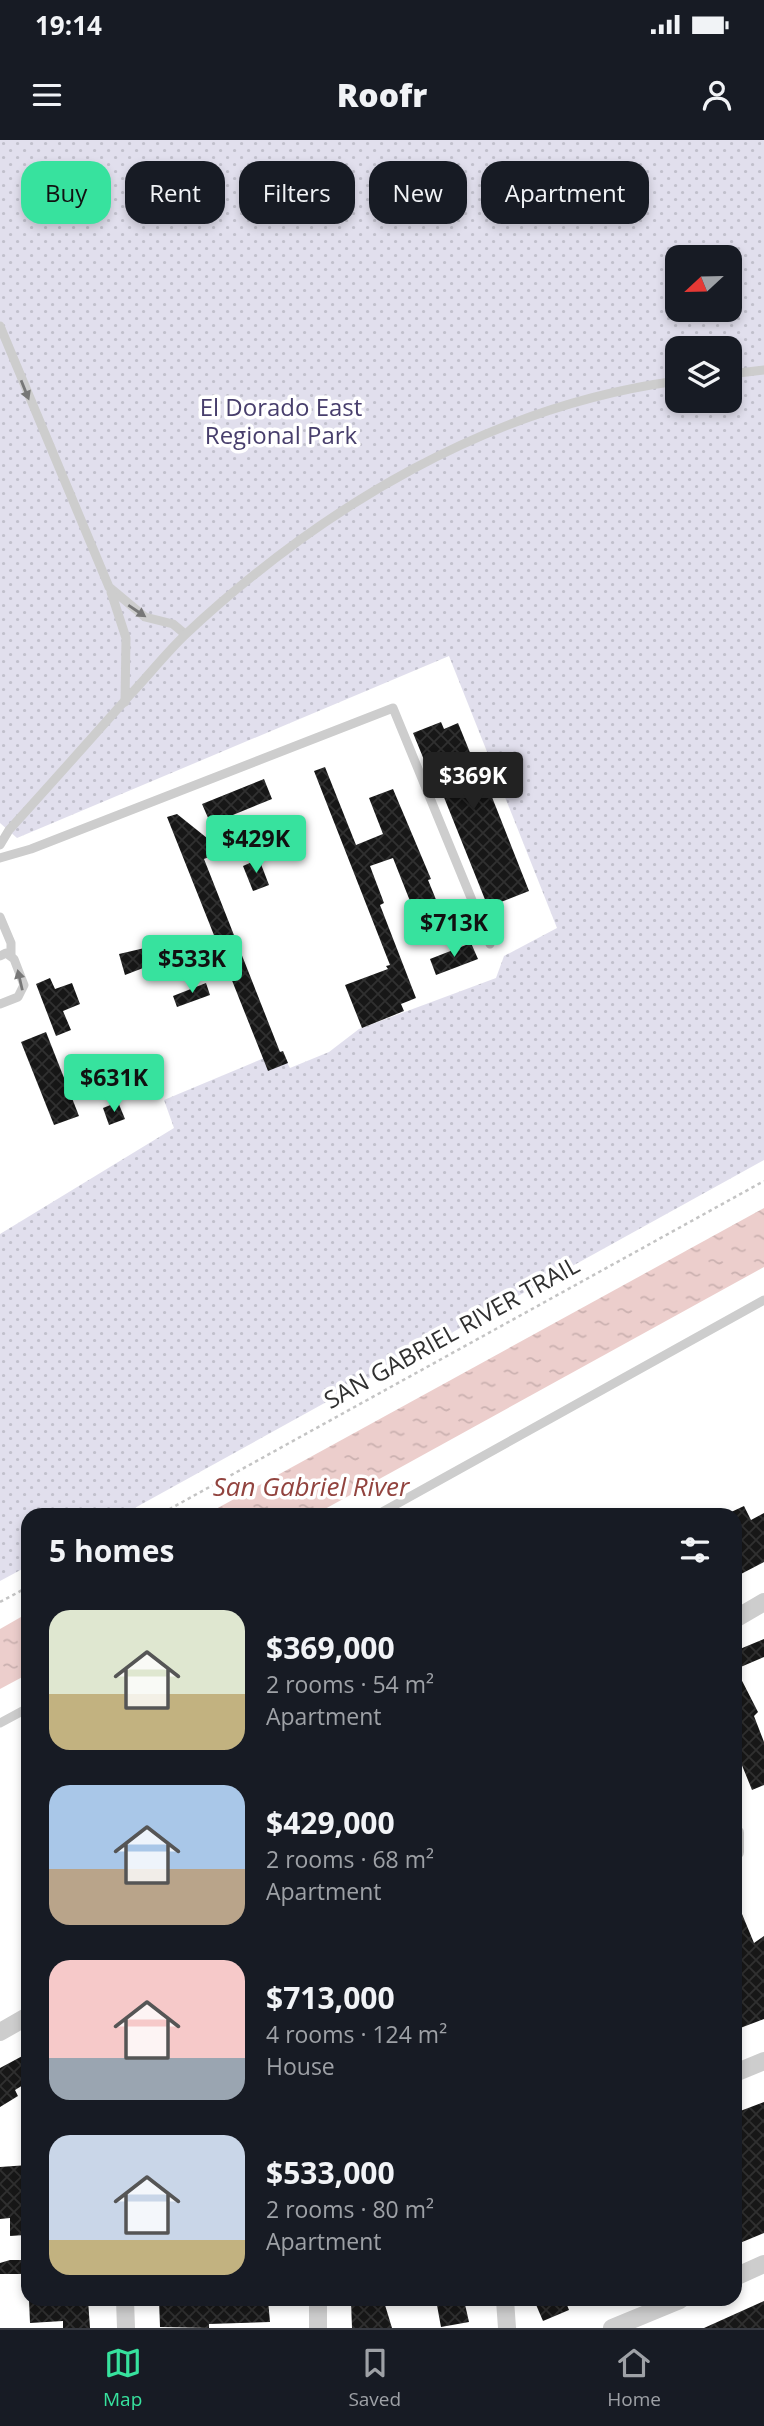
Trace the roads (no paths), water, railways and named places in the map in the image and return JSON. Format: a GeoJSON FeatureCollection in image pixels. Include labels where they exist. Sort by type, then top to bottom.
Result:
{"type":"FeatureCollection","features":[{"type":"Feature","properties":{"kind":"street"},"geometry":{"type":"LineString","coordinates":[[742,1615],[764,1602]]}},
{"type":"Feature","properties":{"kind":"street"},"geometry":{"type":"LineString","coordinates":[[0,2032],[21,2019]]}},
{"type":"Feature","properties":{"kind":"street"},"geometry":{"type":"LineString","coordinates":[[742,2070],[764,2061]]}},
{"type":"Feature","properties":{"kind":"street"},"geometry":{"type":"LineString","coordinates":[[742,2274],[764,2264]]}},
{"type":"Feature","properties":{"kind":"street"},"geometry":{"type":"LineString","coordinates":[[125,2306],[126,2328]]}},
{"type":"Feature","properties":{"kind":"street"},"geometry":{"type":"LineString","coordinates":[[317,2306],[318,2328]]}},
{"type":"Feature","properties":{"kind":"street"},"geometry":{"type":"LineString","coordinates":[[505,2306],[507,2328]]}},
{"type":"Feature","properties":{"kind":"street"},"geometry":{"type":"LineString","coordinates":[[612,2328],[665,2306]]}},
{"type":"Feature","properties":{"kind":"lane"},"geometry":{"type":"LineString","coordinates":[[0,326],[109,587],[126,638],[125,702]]}},
{"type":"Feature","properties":{"kind":"lane"},"geometry":{"type":"LineString","coordinates":[[742,373],[764,370]]}},
{"type":"Feature","properties":{"kind":"lane"},"geometry":{"type":"LineString","coordinates":[[0,845],[185,634],[307,532],[389,480],[465,443],[528,419],[601,396],[665,383]]}},
{"type":"Feature","properties":{"kind":"lane"},"geometry":{"type":"LineString","coordinates":[[109,587],[145,617],[173,624],[185,634]]}},
{"type":"Feature","properties":{"kind":"lane"},"geometry":{"type":"LineString","coordinates":[[0,858],[32,849],[393,708],[490,944]]}},
{"type":"Feature","properties":{"kind":"lane"},"geometry":{"type":"LineString","coordinates":[[0,917],[11,943],[11,955],[23,990],[18,997],[0,1004]]}},
{"type":"Feature","properties":{"kind":"lane"},"geometry":{"type":"LineString","coordinates":[[0,956],[11,955]]}},
{"type":"Feature","properties":{"kind":"lane"},"geometry":{"type":"LineString","coordinates":[[389,1508],[764,1300]]}},
{"type":"Feature","properties":{"kind":"lane"},"geometry":{"type":"LineString","coordinates":[[0,1723],[21,1712]]}},
{"type":"Feature","properties":{"kind":"water","name":"San Gabriel River"},"geometry":{"type":"Polygon","coordinates":[[[764,1208],[764,1267],[327,1508],[218,1508],[764,1208]]]}},
{"type":"Feature","properties":{"kind":"water"},"geometry":{"type":"Polygon","coordinates":[[[21,1617],[21,1678],[0,1689],[0,1629],[21,1617]]]}},
{"type":"Feature","properties":{"kind":"park label","name":"El Dorado East Regional Park"},"geometry":{"type":"Point","coordinates":[281,422]}}]}
